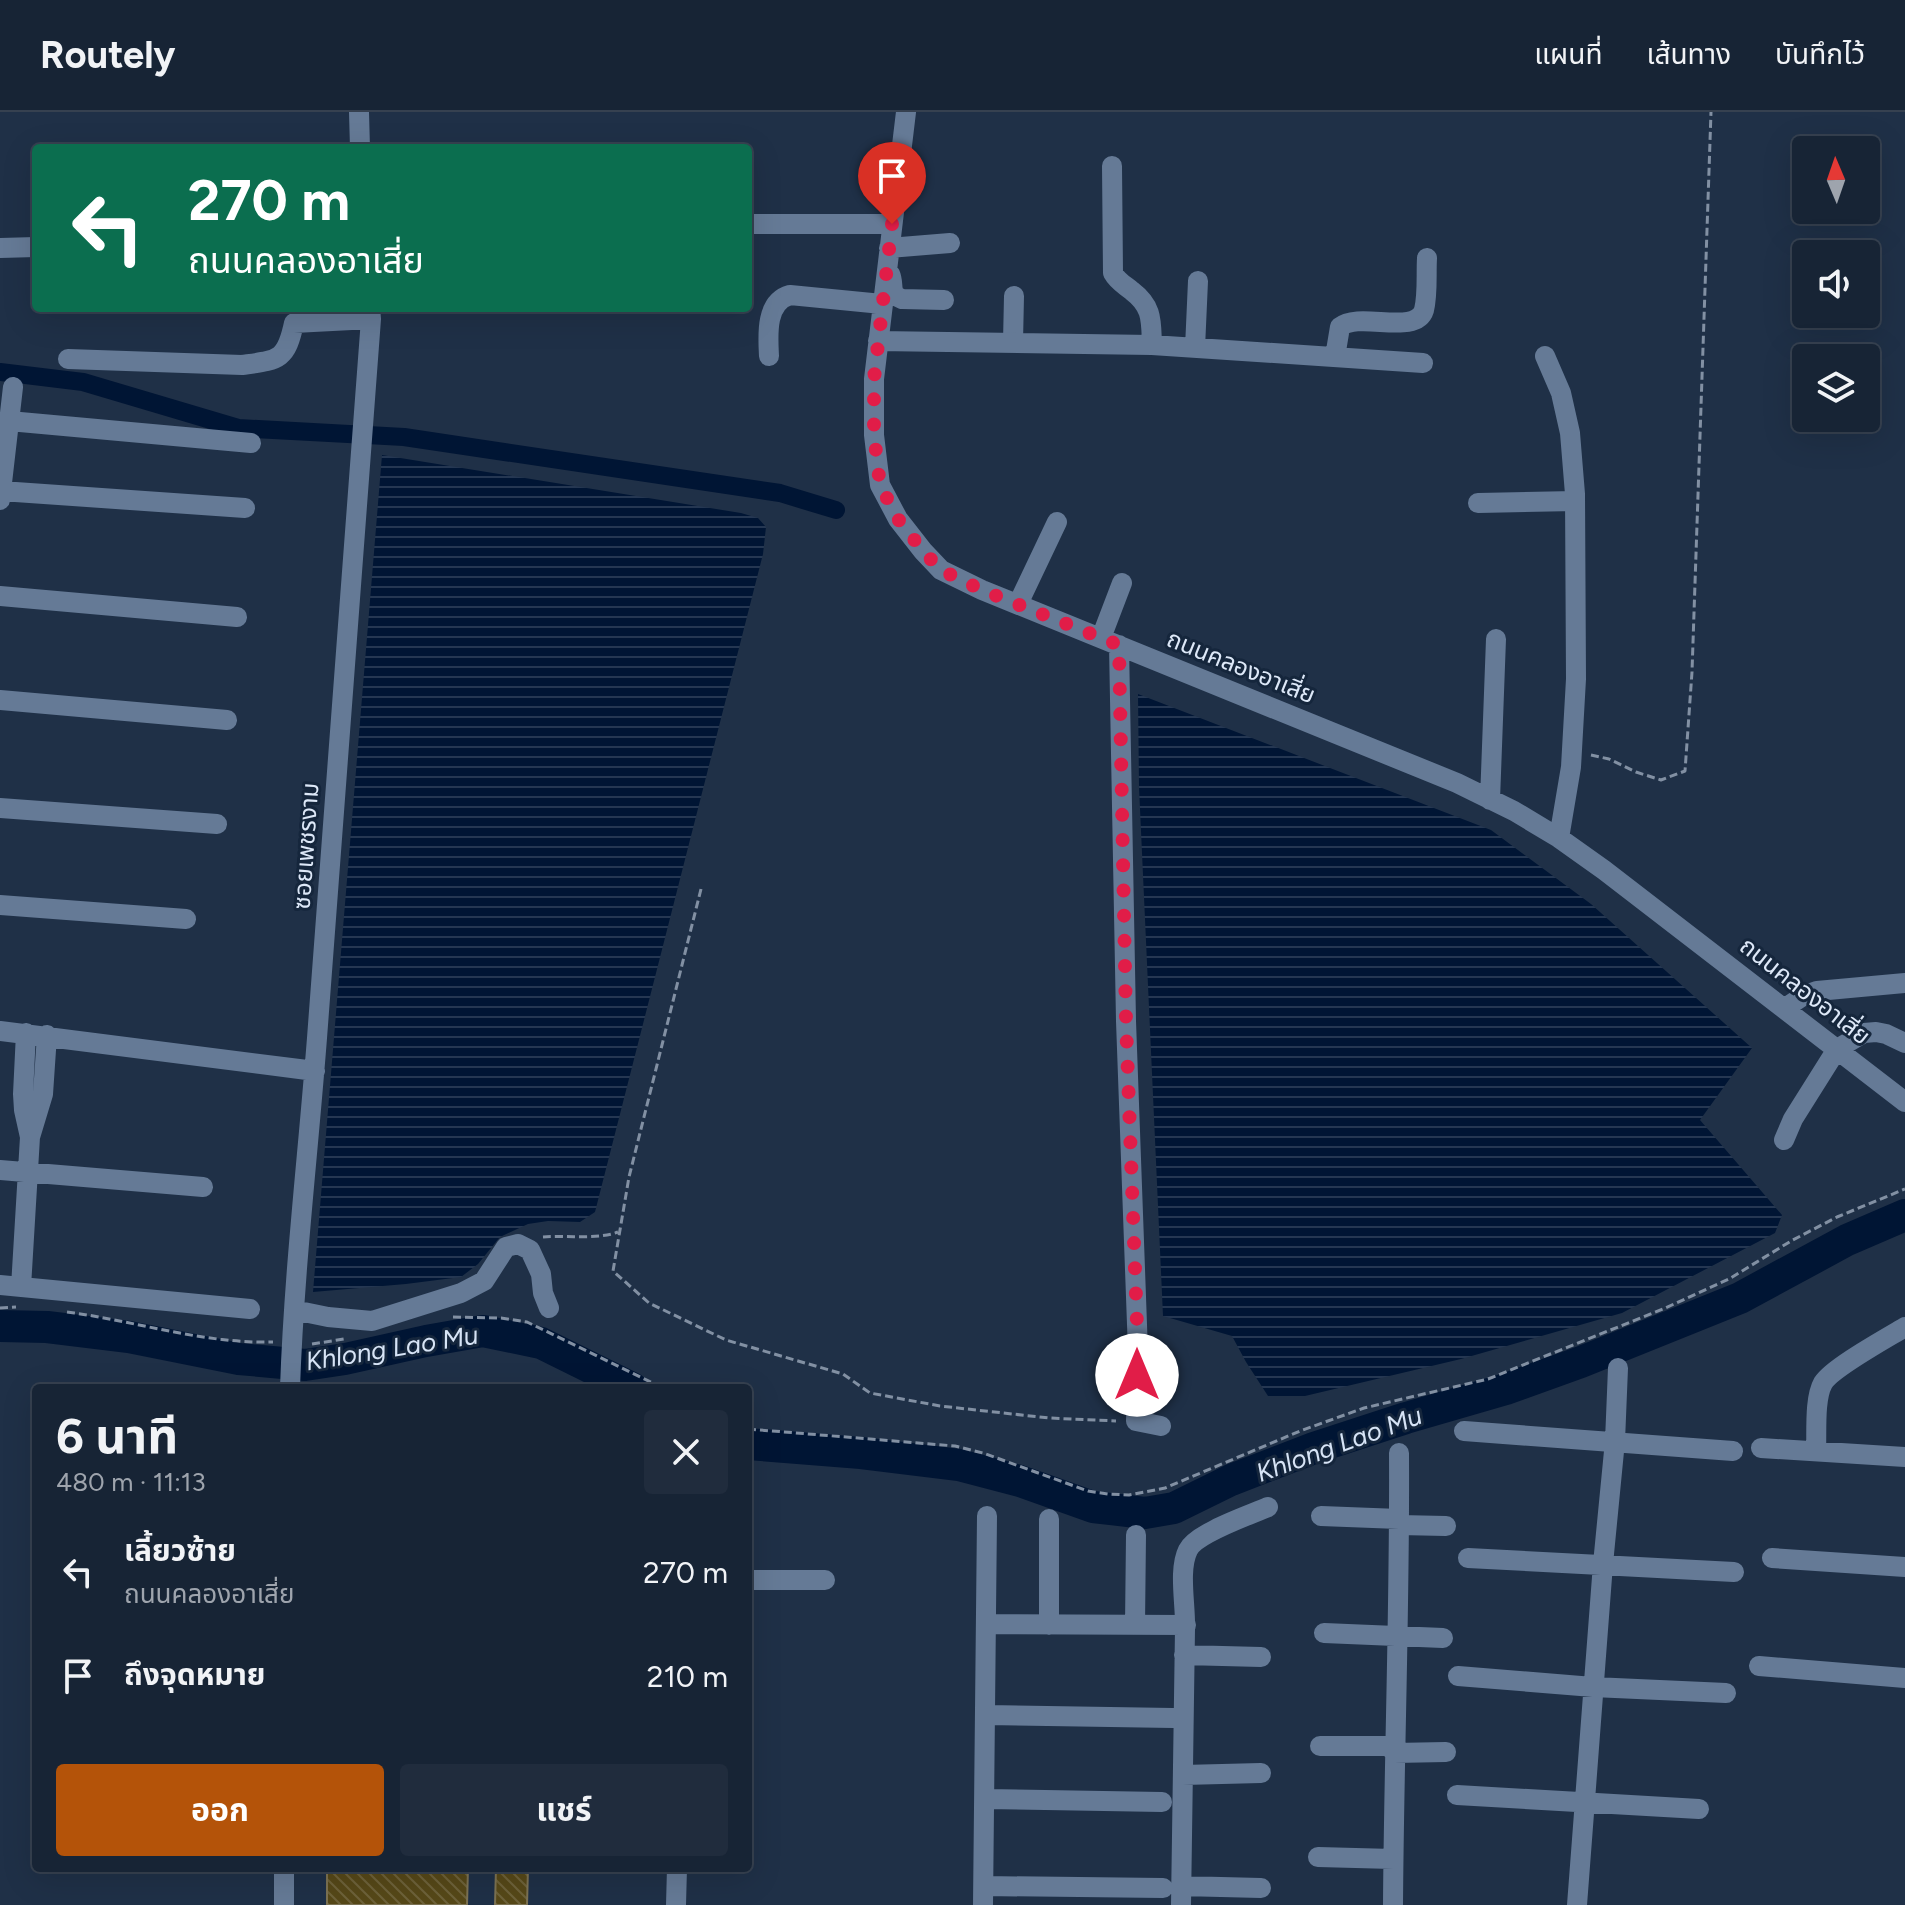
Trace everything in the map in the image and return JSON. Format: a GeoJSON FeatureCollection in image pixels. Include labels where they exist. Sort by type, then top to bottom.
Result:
{"type":"FeatureCollection","features":[{"type":"Feature","properties":{"kind":"street"},"geometry":{"type":"LineString","coordinates":[[359,112],[360,144]]}},
{"type":"Feature","properties":{"kind":"street"},"geometry":{"type":"LineString","coordinates":[[896,192],[906,112]]}},
{"type":"Feature","properties":{"kind":"street","name":"ถนนคลองอาเสี่ย"},"geometry":{"type":"LineString","coordinates":[[906,112],[874,379],[874,435],[880,485],[898,519],[941,570],[1413,765],[1490,800],[1559,838],[1905,1102]]}},
{"type":"Feature","properties":{"kind":"street"},"geometry":{"type":"LineString","coordinates":[[1112,166],[1113,273],[1117,280],[1145,302],[1150,315],[1152,345]]}},
{"type":"Feature","properties":{"kind":"street"},"geometry":{"type":"LineString","coordinates":[[752,224],[892,224]]}},
{"type":"Feature","properties":{"kind":"street"},"geometry":{"type":"LineString","coordinates":[[889,248],[950,243]]}},
{"type":"Feature","properties":{"kind":"street"},"geometry":{"type":"LineString","coordinates":[[0,248],[32,247]]}},
{"type":"Feature","properties":{"kind":"street"},"geometry":{"type":"LineString","coordinates":[[1335,357],[1340,327],[1345,322],[1412,322],[1421,317],[1427,258]]}},
{"type":"Feature","properties":{"kind":"street"},"geometry":{"type":"LineString","coordinates":[[886,275],[890,275],[895,297],[944,300]]}},
{"type":"Feature","properties":{"kind":"street"},"geometry":{"type":"LineString","coordinates":[[1195,348],[1198,281]]}},
{"type":"Feature","properties":{"kind":"street"},"geometry":{"type":"LineString","coordinates":[[769,356],[769,321],[779,300],[784,297],[790,295],[882,304]]}},
{"type":"Feature","properties":{"kind":"street"},"geometry":{"type":"LineString","coordinates":[[1013,342],[1014,296]]}},
{"type":"Feature","properties":{"kind":"street"},"geometry":{"type":"LineString","coordinates":[[68,359],[242,365],[270,361],[284,353],[290,340],[293,315],[370,314]]}},
{"type":"Feature","properties":{"kind":"street","name":"ซอยเพชรงาม"},"geometry":{"type":"LineString","coordinates":[[290,1384],[291,1337],[315,1071],[370,314]]}},
{"type":"Feature","properties":{"kind":"street"},"geometry":{"type":"LineString","coordinates":[[878,341],[1152,345],[1423,363]]}},
{"type":"Feature","properties":{"kind":"street"},"geometry":{"type":"LineString","coordinates":[[1545,356],[1561,393],[1570,433],[1575,501],[1576,679],[1571,767],[1559,838]]}},
{"type":"Feature","properties":{"kind":"street"},"geometry":{"type":"LineString","coordinates":[[13,387],[1,491],[245,508]]}},
{"type":"Feature","properties":{"kind":"street"},"geometry":{"type":"LineString","coordinates":[[9,421],[251,443]]}},
{"type":"Feature","properties":{"kind":"street"},"geometry":{"type":"LineString","coordinates":[[1478,503],[1575,501]]}},
{"type":"Feature","properties":{"kind":"street"},"geometry":{"type":"LineString","coordinates":[[1018,604],[1057,522]]}},
{"type":"Feature","properties":{"kind":"street"},"geometry":{"type":"LineString","coordinates":[[1122,583],[1110,642],[1138,1352],[1136,1421],[1161,1426]]}},
{"type":"Feature","properties":{"kind":"street"},"geometry":{"type":"LineString","coordinates":[[0,596],[237,617]]}},
{"type":"Feature","properties":{"kind":"street"},"geometry":{"type":"LineString","coordinates":[[1490,800],[1496,639]]}},
{"type":"Feature","properties":{"kind":"street"},"geometry":{"type":"LineString","coordinates":[[0,700],[227,720]]}},
{"type":"Feature","properties":{"kind":"street"},"geometry":{"type":"LineString","coordinates":[[0,808],[217,824]]}},
{"type":"Feature","properties":{"kind":"street"},"geometry":{"type":"LineString","coordinates":[[0,905],[186,919]]}},
{"type":"Feature","properties":{"kind":"street"},"geometry":{"type":"LineString","coordinates":[[1785,1008],[1817,991],[1905,983]]}},
{"type":"Feature","properties":{"kind":"street"},"geometry":{"type":"LineString","coordinates":[[0,1031],[315,1071]]}},
{"type":"Feature","properties":{"kind":"street"},"geometry":{"type":"LineString","coordinates":[[26,1033],[23,1094],[30,1137]]}},
{"type":"Feature","properties":{"kind":"street"},"geometry":{"type":"LineString","coordinates":[[1784,1140],[1793,1119],[1837,1049],[1864,1033],[1886,1034],[1905,1043]]}},
{"type":"Feature","properties":{"kind":"street"},"geometry":{"type":"LineString","coordinates":[[47,1035],[43,1094],[30,1137],[28,1172],[10,1286],[250,1309]]}},
{"type":"Feature","properties":{"kind":"street"},"geometry":{"type":"LineString","coordinates":[[0,1170],[203,1187]]}},
{"type":"Feature","properties":{"kind":"street"},"geometry":{"type":"LineString","coordinates":[[294,1310],[372,1321],[473,1287],[484,1281],[506,1247],[520,1245],[530,1250],[541,1274],[543,1293],[549,1308]]}},
{"type":"Feature","properties":{"kind":"street"},"geometry":{"type":"LineString","coordinates":[[1816,1451],[1818,1400],[1822,1384],[1833,1372],[1905,1327]]}},
{"type":"Feature","properties":{"kind":"street"},"geometry":{"type":"LineString","coordinates":[[1577,1905],[1615,1441],[1618,1368]]}},
{"type":"Feature","properties":{"kind":"street"},"geometry":{"type":"LineString","coordinates":[[1464,1431],[1733,1451]]}},
{"type":"Feature","properties":{"kind":"street"},"geometry":{"type":"LineString","coordinates":[[1761,1448],[1905,1457]]}},
{"type":"Feature","properties":{"kind":"street"},"geometry":{"type":"LineString","coordinates":[[1393,1905],[1399,1453]]}},
{"type":"Feature","properties":{"kind":"street"},"geometry":{"type":"LineString","coordinates":[[1175,1893],[1183,1775],[1184,1567],[1187,1551],[1193,1542],[1207,1534],[1268,1507]]}},
{"type":"Feature","properties":{"kind":"street"},"geometry":{"type":"LineString","coordinates":[[987,1516],[983,1896],[1175,1893],[1261,1888]]}},
{"type":"Feature","properties":{"kind":"street"},"geometry":{"type":"LineString","coordinates":[[1321,1516],[1446,1526]]}},
{"type":"Feature","properties":{"kind":"street"},"geometry":{"type":"LineString","coordinates":[[1049,1519],[1049,1625]]}},
{"type":"Feature","properties":{"kind":"street"},"geometry":{"type":"LineString","coordinates":[[1135,1625],[1136,1535]]}},
{"type":"Feature","properties":{"kind":"street"},"geometry":{"type":"LineString","coordinates":[[1468,1558],[1734,1572]]}},
{"type":"Feature","properties":{"kind":"street"},"geometry":{"type":"LineString","coordinates":[[1772,1558],[1905,1567]]}},
{"type":"Feature","properties":{"kind":"street"},"geometry":{"type":"LineString","coordinates":[[752,1580],[825,1580]]}},
{"type":"Feature","properties":{"kind":"street"},"geometry":{"type":"LineString","coordinates":[[986,1624],[1186,1625]]}},
{"type":"Feature","properties":{"kind":"street"},"geometry":{"type":"LineString","coordinates":[[1324,1633],[1443,1638]]}},
{"type":"Feature","properties":{"kind":"street"},"geometry":{"type":"LineString","coordinates":[[1184,1655],[1261,1657]]}},
{"type":"Feature","properties":{"kind":"street"},"geometry":{"type":"LineString","coordinates":[[1759,1666],[1905,1678]]}},
{"type":"Feature","properties":{"kind":"street"},"geometry":{"type":"LineString","coordinates":[[1458,1676],[1593,1687],[1726,1693]]}},
{"type":"Feature","properties":{"kind":"street"},"geometry":{"type":"LineString","coordinates":[[986,1715],[1173,1718]]}},
{"type":"Feature","properties":{"kind":"street"},"geometry":{"type":"LineString","coordinates":[[1320,1746],[1446,1752]]}},
{"type":"Feature","properties":{"kind":"street"},"geometry":{"type":"LineString","coordinates":[[1183,1775],[1261,1773]]}},
{"type":"Feature","properties":{"kind":"street"},"geometry":{"type":"LineString","coordinates":[[1457,1795],[1699,1809]]}},
{"type":"Feature","properties":{"kind":"street"},"geometry":{"type":"LineString","coordinates":[[985,1799],[1162,1802]]}},
{"type":"Feature","properties":{"kind":"street"},"geometry":{"type":"LineString","coordinates":[[1318,1857],[1393,1859]]}},
{"type":"Feature","properties":{"kind":"street"},"geometry":{"type":"LineString","coordinates":[[284,1872],[284,1905]]}},
{"type":"Feature","properties":{"kind":"street"},"geometry":{"type":"LineString","coordinates":[[676,1905],[677,1872]]}},
{"type":"Feature","properties":{"kind":"path"},"geometry":{"type":"LineString","coordinates":[[1572,751],[1609,759],[1661,780],[1685,771],[1692,672],[1711,112]]}},
{"type":"Feature","properties":{"kind":"path"},"geometry":{"type":"LineString","coordinates":[[701,889],[629,1177],[613,1271],[649,1303],[726,1340],[843,1374],[870,1393],[940,1406],[1049,1418],[1136,1421]]}},
{"type":"Feature","properties":{"kind":"path"},"geometry":{"type":"LineString","coordinates":[[752,1429],[955,1446],[1088,1491],[1108,1494],[1149,1492],[1364,1408],[1488,1379],[1663,1309],[1729,1279],[1837,1217],[1905,1189]]}},
{"type":"Feature","properties":{"kind":"path"},"geometry":{"type":"LineString","coordinates":[[520,1245],[541,1237],[596,1237],[620,1232]]}},
{"type":"Feature","properties":{"kind":"water"},"geometry":{"type":"Polygon","coordinates":[[[382,455],[741,513],[758,518],[766,527],[763,554],[595,1212],[580,1222],[528,1224],[500,1237],[478,1264],[461,1277],[313,1292],[382,455]]]}},
{"type":"Feature","properties":{"kind":"water"},"geometry":{"type":"Polygon","coordinates":[[[1138,694],[1491,830],[1591,904],[1752,1048],[1700,1120],[1782,1215],[1775,1233],[1622,1313],[1461,1359],[1305,1396],[1268,1396],[1232,1336],[1163,1316],[1139,787],[1138,694]]]}},
{"type":"Feature","properties":{"kind":"building"},"geometry":{"type":"Polygon","coordinates":[[[327,1872],[468,1872],[467,1905],[327,1905],[327,1872]]]}},
{"type":"Feature","properties":{"kind":"building"},"geometry":{"type":"Polygon","coordinates":[[[496,1872],[528,1872],[527,1905],[495,1905],[496,1872]]]}},
{"type":"Feature","properties":{"kind":"waterway"},"geometry":{"type":"LineString","coordinates":[[0,372],[83,382],[238,428],[404,437],[780,493],[836,510]]}},
{"type":"Feature","properties":{"kind":"waterway","name":"Khlong Lao Mu"},"geometry":{"type":"LineString","coordinates":[[752,1444],[959,1465],[1020,1481],[1093,1507],[1145,1513],[1174,1508],[1231,1480],[1314,1448],[1506,1389],[1581,1362],[1740,1298],[1847,1240],[1905,1215]]}},
{"type":"Feature","properties":{"kind":"waterway","name":"Khlong Lao Mu"},"geometry":{"type":"LineString","coordinates":[[0,1326],[47,1327],[129,1337],[239,1359],[305,1365],[483,1331],[541,1343],[624,1384]]}},
{"type":"Feature","properties":{"kind":"route"},"geometry":{"type":"LineString","coordinates":[[892,224],[874,379],[874,435],[880,485],[898,519],[941,570],[982,590],[1119,645],[1137,1375]]}}]}
